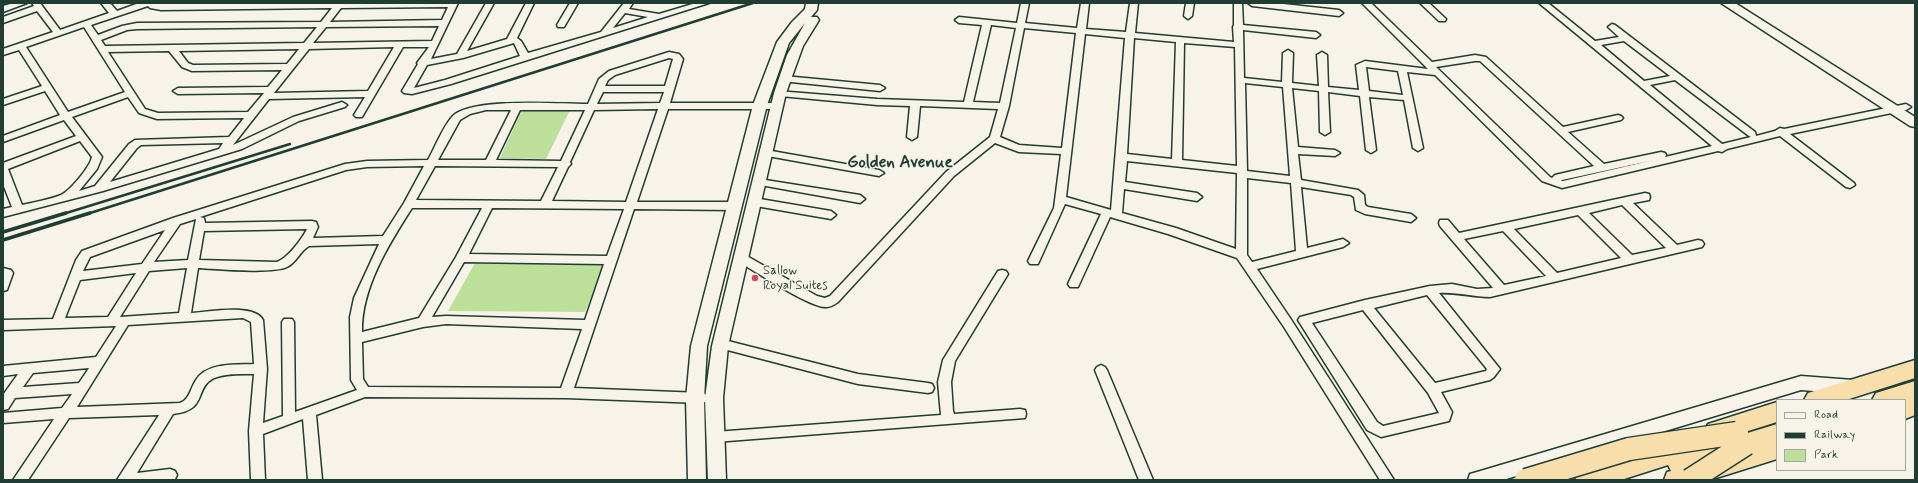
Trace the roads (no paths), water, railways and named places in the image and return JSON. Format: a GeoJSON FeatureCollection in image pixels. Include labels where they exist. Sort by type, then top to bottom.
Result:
{"type":"FeatureCollection","features":[{"type":"Feature","properties":{"kind":"highway"},"geometry":{"type":"LineString","coordinates":[[1851,394],[1915,369]]}},
{"type":"Feature","properties":{"kind":"highway"},"geometry":{"type":"LineString","coordinates":[[1822,399],[1851,394],[1915,378]]}},
{"type":"Feature","properties":{"kind":"highway"},"geometry":{"type":"LineString","coordinates":[[1887,399],[1915,390]]}},
{"type":"Feature","properties":{"kind":"highway"},"geometry":{"type":"LineString","coordinates":[[1555,480],[1776,412]]}},
{"type":"Feature","properties":{"kind":"highway"},"geometry":{"type":"LineString","coordinates":[[1630,480],[1741,438],[1776,421]]}},
{"type":"Feature","properties":{"kind":"highway"},"geometry":{"type":"LineString","coordinates":[[1526,480],[1629,449],[1776,434]]}},
{"type":"Feature","properties":{"kind":"highway"},"geometry":{"type":"LineString","coordinates":[[1587,480],[1741,438]]}},
{"type":"Feature","properties":{"kind":"highway"},"geometry":{"type":"LineString","coordinates":[[1690,480],[1741,438]]}},
{"type":"Feature","properties":{"kind":"highway"},"geometry":{"type":"LineString","coordinates":[[1676,480],[1776,449]]}},
{"type":"Feature","properties":{"kind":"street"},"geometry":{"type":"LineString","coordinates":[[3,10],[23,3]]}},
{"type":"Feature","properties":{"kind":"street"},"geometry":{"type":"LineString","coordinates":[[105,3],[115,14]]}},
{"type":"Feature","properties":{"kind":"street"},"geometry":{"type":"LineString","coordinates":[[3,52],[147,3]]}},
{"type":"Feature","properties":{"kind":"street"},"geometry":{"type":"LineString","coordinates":[[150,3],[154,7],[454,3],[435,44],[406,91],[412,91],[448,82],[525,57],[705,3]]}},
{"type":"Feature","properties":{"kind":"street"},"geometry":{"type":"LineString","coordinates":[[460,56],[490,3]]}},
{"type":"Feature","properties":{"kind":"street"},"geometry":{"type":"LineString","coordinates":[[511,41],[530,3]]}},
{"type":"Feature","properties":{"kind":"street"},"geometry":{"type":"LineString","coordinates":[[561,25],[574,3]]}},
{"type":"Feature","properties":{"kind":"street"},"geometry":{"type":"LineString","coordinates":[[697,480],[695,399],[698,346],[760,105],[774,63],[783,42],[796,25],[811,10],[812,3]]}},
{"type":"Feature","properties":{"kind":"street"},"geometry":{"type":"LineString","coordinates":[[717,480],[714,398],[720,344],[784,79],[799,38],[820,12],[822,3]]}},
{"type":"Feature","properties":{"kind":"street"},"geometry":{"type":"LineString","coordinates":[[719,269],[740,264],[814,300],[830,302],[834,300],[950,174],[995,138],[1004,106],[1025,3]]}},
{"type":"Feature","properties":{"kind":"street"},"geometry":{"type":"LineString","coordinates":[[1034,261],[1059,208],[1061,199],[1080,30],[1085,3]]}},
{"type":"Feature","properties":{"kind":"street"},"geometry":{"type":"LineString","coordinates":[[1074,284],[1112,213],[1120,185],[1129,35],[1134,3]]}},
{"type":"Feature","properties":{"kind":"street"},"geometry":{"type":"LineString","coordinates":[[1188,16],[1190,3]]}},
{"type":"Feature","properties":{"kind":"street"},"geometry":{"type":"LineString","coordinates":[[1238,3],[1242,172],[1241,255]]}},
{"type":"Feature","properties":{"kind":"street"},"geometry":{"type":"LineString","coordinates":[[1252,3],[1339,13]]}},
{"type":"Feature","properties":{"kind":"street"},"geometry":{"type":"LineString","coordinates":[[1366,3],[1546,179],[1566,185],[1674,156],[1780,131],[1899,107]]}},
{"type":"Feature","properties":{"kind":"street"},"geometry":{"type":"LineString","coordinates":[[1424,3],[1442,19]]}},
{"type":"Feature","properties":{"kind":"street"},"geometry":{"type":"LineString","coordinates":[[1543,3],[1718,146]]}},
{"type":"Feature","properties":{"kind":"street"},"geometry":{"type":"LineString","coordinates":[[1726,3],[1899,107]]}},
{"type":"Feature","properties":{"kind":"street"},"geometry":{"type":"LineString","coordinates":[[1741,3],[1899,107],[1915,123]]}},
{"type":"Feature","properties":{"kind":"street"},"geometry":{"type":"LineString","coordinates":[[222,152],[267,93],[308,45],[339,4]]}},
{"type":"Feature","properties":{"kind":"street"},"geometry":{"type":"LineString","coordinates":[[3,20],[38,5],[58,33]]}},
{"type":"Feature","properties":{"kind":"street"},"geometry":{"type":"LineString","coordinates":[[604,33],[626,6],[660,16]]}},
{"type":"Feature","properties":{"kind":"street"},"geometry":{"type":"LineString","coordinates":[[959,20],[1238,45]]}},
{"type":"Feature","properties":{"kind":"street"},"geometry":{"type":"LineString","coordinates":[[968,103],[987,22]]}},
{"type":"Feature","properties":{"kind":"street"},"geometry":{"type":"LineString","coordinates":[[96,39],[125,28],[137,26],[445,23]]}},
{"type":"Feature","properties":{"kind":"street"},"geometry":{"type":"LineString","coordinates":[[86,24],[142,111],[153,115],[251,115]]}},
{"type":"Feature","properties":{"kind":"street"},"geometry":{"type":"LineString","coordinates":[[1238,26],[1316,35]]}},
{"type":"Feature","properties":{"kind":"street"},"geometry":{"type":"LineString","coordinates":[[1612,27],[1752,134]]}},
{"type":"Feature","properties":{"kind":"street"},"geometry":{"type":"LineString","coordinates":[[1594,44],[1625,38]]}},
{"type":"Feature","properties":{"kind":"street"},"geometry":{"type":"LineString","coordinates":[[422,63],[460,56],[517,40],[525,57]]}},
{"type":"Feature","properties":{"kind":"street"},"geometry":{"type":"LineString","coordinates":[[1177,163],[1180,40]]}},
{"type":"Feature","properties":{"kind":"street"},"geometry":{"type":"LineString","coordinates":[[359,116],[400,44]]}},
{"type":"Feature","properties":{"kind":"street"},"geometry":{"type":"LineString","coordinates":[[101,49],[435,44]]}},
{"type":"Feature","properties":{"kind":"street"},"geometry":{"type":"LineString","coordinates":[[21,46],[66,116],[97,158],[97,161],[66,197]]}},
{"type":"Feature","properties":{"kind":"street"},"geometry":{"type":"LineString","coordinates":[[172,48],[185,65],[192,68],[287,68]]}},
{"type":"Feature","properties":{"kind":"street"},"geometry":{"type":"LineString","coordinates":[[1288,53],[1287,84],[1302,253]]}},
{"type":"Feature","properties":{"kind":"street"},"geometry":{"type":"LineString","coordinates":[[545,205],[566,164],[604,79],[612,73],[673,55],[678,59],[664,106],[566,393]]}},
{"type":"Feature","properties":{"kind":"street"},"geometry":{"type":"LineString","coordinates":[[1322,55],[1325,132]]}},
{"type":"Feature","properties":{"kind":"street"},"geometry":{"type":"LineString","coordinates":[[1430,65],[1475,58],[1483,59],[1602,168]]}},
{"type":"Feature","properties":{"kind":"street"},"geometry":{"type":"LineString","coordinates":[[1371,150],[1361,65],[1365,64],[1437,73]]}},
{"type":"Feature","properties":{"kind":"street"},"geometry":{"type":"LineString","coordinates":[[1402,68],[1418,148]]}},
{"type":"Feature","properties":{"kind":"street"},"geometry":{"type":"LineString","coordinates":[[1643,84],[1676,77]]}},
{"type":"Feature","properties":{"kind":"street"},"geometry":{"type":"LineString","coordinates":[[784,79],[880,88]]}},
{"type":"Feature","properties":{"kind":"street"},"geometry":{"type":"LineString","coordinates":[[1240,80],[1408,98]]}},
{"type":"Feature","properties":{"kind":"street"},"geometry":{"type":"LineString","coordinates":[[3,102],[48,87]]}},
{"type":"Feature","properties":{"kind":"street"},"geometry":{"type":"LineString","coordinates":[[600,89],[669,89]]}},
{"type":"Feature","properties":{"kind":"street"},"geometry":{"type":"LineString","coordinates":[[178,91],[372,94]]}},
{"type":"Feature","properties":{"kind":"street"},"geometry":{"type":"LineString","coordinates":[[3,139],[130,93]]}},
{"type":"Feature","properties":{"kind":"street"},"geometry":{"type":"LineString","coordinates":[[365,392],[357,380],[358,338],[356,317],[360,298],[386,240],[409,204],[430,163],[456,118],[461,114],[486,107],[760,105],[778,100],[915,104],[968,103],[1004,106]]}},
{"type":"Feature","properties":{"kind":"street"},"geometry":{"type":"LineString","coordinates":[[912,136],[915,104]]}},
{"type":"Feature","properties":{"kind":"street"},"geometry":{"type":"LineString","coordinates":[[3,213],[99,189],[222,152],[247,144],[302,116],[342,105]]}},
{"type":"Feature","properties":{"kind":"street"},"geometry":{"type":"LineString","coordinates":[[489,164],[517,107]]}},
{"type":"Feature","properties":{"kind":"street"},"geometry":{"type":"LineString","coordinates":[[1561,130],[1618,118]]}},
{"type":"Feature","properties":{"kind":"street"},"geometry":{"type":"LineString","coordinates":[[1718,146],[1752,134],[1780,131],[1850,185]]}},
{"type":"Feature","properties":{"kind":"street"},"geometry":{"type":"LineString","coordinates":[[3,167],[81,137]]}},
{"type":"Feature","properties":{"kind":"street"},"geometry":{"type":"LineString","coordinates":[[995,138],[1001,143],[1014,148],[1066,151]]}},
{"type":"Feature","properties":{"kind":"street"},"geometry":{"type":"LineString","coordinates":[[99,189],[133,146],[139,142],[231,140]]}},
{"type":"Feature","properties":{"kind":"street"},"geometry":{"type":"LineString","coordinates":[[1293,150],[1335,152]]}},
{"type":"Feature","properties":{"kind":"street"},"geometry":{"type":"LineString","coordinates":[[766,153],[879,173]]}},
{"type":"Feature","properties":{"kind":"street"},"geometry":{"type":"LineString","coordinates":[[1554,182],[1559,177],[1674,156]]}},
{"type":"Feature","properties":{"kind":"street"},"geometry":{"type":"LineString","coordinates":[[1121,157],[1242,172],[1354,192],[1360,195],[1360,207],[1365,210],[1411,218]]}},
{"type":"Feature","properties":{"kind":"street"},"geometry":{"type":"LineString","coordinates":[[58,322],[82,260],[86,254],[177,221],[345,167],[367,164],[430,163],[566,164]]}},
{"type":"Feature","properties":{"kind":"street"},"geometry":{"type":"LineString","coordinates":[[4,177],[18,209]]}},
{"type":"Feature","properties":{"kind":"street"},"geometry":{"type":"LineString","coordinates":[[759,182],[860,199]]}},
{"type":"Feature","properties":{"kind":"street"},"geometry":{"type":"LineString","coordinates":[[1120,185],[1197,197]]}},
{"type":"Feature","properties":{"kind":"street"},"geometry":{"type":"LineString","coordinates":[[1457,237],[1645,197]]}},
{"type":"Feature","properties":{"kind":"street"},"geometry":{"type":"LineString","coordinates":[[1061,199],[1112,213],[1241,255],[1288,324],[1387,480]]}},
{"type":"Feature","properties":{"kind":"street"},"geometry":{"type":"LineString","coordinates":[[754,202],[831,216]]}},
{"type":"Feature","properties":{"kind":"street"},"geometry":{"type":"LineString","coordinates":[[1625,202],[1674,249]]}},
{"type":"Feature","properties":{"kind":"street"},"geometry":{"type":"LineString","coordinates":[[409,204],[488,206],[735,206]]}},
{"type":"Feature","properties":{"kind":"street"},"geometry":{"type":"LineString","coordinates":[[423,322],[488,206]]}},
{"type":"Feature","properties":{"kind":"street"},"geometry":{"type":"LineString","coordinates":[[1580,210],[1630,260]]}},
{"type":"Feature","properties":{"kind":"street"},"geometry":{"type":"LineString","coordinates":[[184,318],[201,213]]}},
{"type":"Feature","properties":{"kind":"street"},"geometry":{"type":"LineString","coordinates":[[112,321],[131,288],[148,267],[177,221]]}},
{"type":"Feature","properties":{"kind":"street"},"geometry":{"type":"LineString","coordinates":[[1444,223],[1502,290]]}},
{"type":"Feature","properties":{"kind":"street"},"geometry":{"type":"LineString","coordinates":[[199,227],[312,225],[313,227],[306,242]]}},
{"type":"Feature","properties":{"kind":"street"},"geometry":{"type":"LineString","coordinates":[[1505,226],[1554,278]]}},
{"type":"Feature","properties":{"kind":"street"},"geometry":{"type":"LineString","coordinates":[[76,276],[148,267],[192,264],[281,265],[289,261],[301,245],[306,242],[386,240]]}},
{"type":"Feature","properties":{"kind":"street"},"geometry":{"type":"LineString","coordinates":[[1250,267],[1343,243]]}},
{"type":"Feature","properties":{"kind":"street"},"geometry":{"type":"LineString","coordinates":[[1288,324],[1365,304],[1430,290],[1456,288],[1482,294],[1698,244]]}},
{"type":"Feature","properties":{"kind":"street"},"geometry":{"type":"LineString","coordinates":[[460,258],[612,260]]}},
{"type":"Feature","properties":{"kind":"street"},"geometry":{"type":"LineString","coordinates":[[3,272],[7,273],[7,276],[3,287]]}},
{"type":"Feature","properties":{"kind":"street"},"geometry":{"type":"LineString","coordinates":[[948,419],[943,381],[949,360],[1002,274]]}},
{"type":"Feature","properties":{"kind":"street"},"geometry":{"type":"LineString","coordinates":[[1430,290],[1494,370],[1486,376],[1432,389]]}},
{"type":"Feature","properties":{"kind":"street"},"geometry":{"type":"LineString","coordinates":[[1304,320],[1372,426],[1377,431],[1381,432],[1444,417],[1446,412],[1432,389],[1365,304]]}},
{"type":"Feature","properties":{"kind":"street"},"geometry":{"type":"LineString","coordinates":[[3,325],[125,321],[243,314],[254,317],[257,320],[261,368],[256,431],[258,480]]}},
{"type":"Feature","properties":{"kind":"street"},"geometry":{"type":"LineString","coordinates":[[358,338],[423,322],[446,320],[590,325]]}},
{"type":"Feature","properties":{"kind":"street"},"geometry":{"type":"LineString","coordinates":[[20,480],[83,388],[125,321]]}},
{"type":"Feature","properties":{"kind":"street"},"geometry":{"type":"LineString","coordinates":[[288,322],[289,420]]}},
{"type":"Feature","properties":{"kind":"street"},"geometry":{"type":"LineString","coordinates":[[720,344],[858,379],[928,388]]}},
{"type":"Feature","properties":{"kind":"street"},"geometry":{"type":"LineString","coordinates":[[3,371],[99,362]]}},
{"type":"Feature","properties":{"kind":"street"},"geometry":{"type":"LineString","coordinates":[[3,405],[30,368]]}},
{"type":"Feature","properties":{"kind":"street"},"geometry":{"type":"LineString","coordinates":[[3,418],[66,413],[182,408],[189,405],[204,379],[209,375],[219,372],[261,368]]}},
{"type":"Feature","properties":{"kind":"street"},"geometry":{"type":"LineString","coordinates":[[1101,370],[1146,480]]}},
{"type":"Feature","properties":{"kind":"street"},"geometry":{"type":"LineString","coordinates":[[1476,480],[1801,383],[1851,394]]}},
{"type":"Feature","properties":{"kind":"street"},"geometry":{"type":"LineString","coordinates":[[12,393],[83,388]]}},
{"type":"Feature","properties":{"kind":"street"},"geometry":{"type":"LineString","coordinates":[[256,431],[365,392],[566,393],[695,399],[714,398]]}},
{"type":"Feature","properties":{"kind":"street"},"geometry":{"type":"LineString","coordinates":[[124,480],[169,409]]}},
{"type":"Feature","properties":{"kind":"street"},"geometry":{"type":"LineString","coordinates":[[309,412],[316,480]]}},
{"type":"Feature","properties":{"kind":"street"},"geometry":{"type":"LineString","coordinates":[[715,436],[1020,414]]}},
{"type":"Feature","properties":{"kind":"street"},"geometry":{"type":"LineString","coordinates":[[124,480],[170,475]]}},
{"type":"Feature","properties":{"kind":"railway"},"geometry":{"type":"LineString","coordinates":[[87,214],[753,3]]}},
{"type":"Feature","properties":{"kind":"railway"},"geometry":{"type":"LineString","coordinates":[[63,214],[290,144]]}},
{"type":"Feature","properties":{"kind":"railway"},"geometry":{"type":"LineString","coordinates":[[3,232],[66,213]]}},
{"type":"Feature","properties":{"kind":"railway"},"geometry":{"type":"LineString","coordinates":[[3,240],[90,213]]}},
{"type":"Feature","properties":{"kind":"place","name":"Sallow Royal Suites"},"geometry":{"type":"Point","coordinates":[755,278]}},
{"type":"Feature","properties":{"kind":"district","name":"Golden Avenue"},"geometry":{"type":"Point","coordinates":[900,163]}}]}
